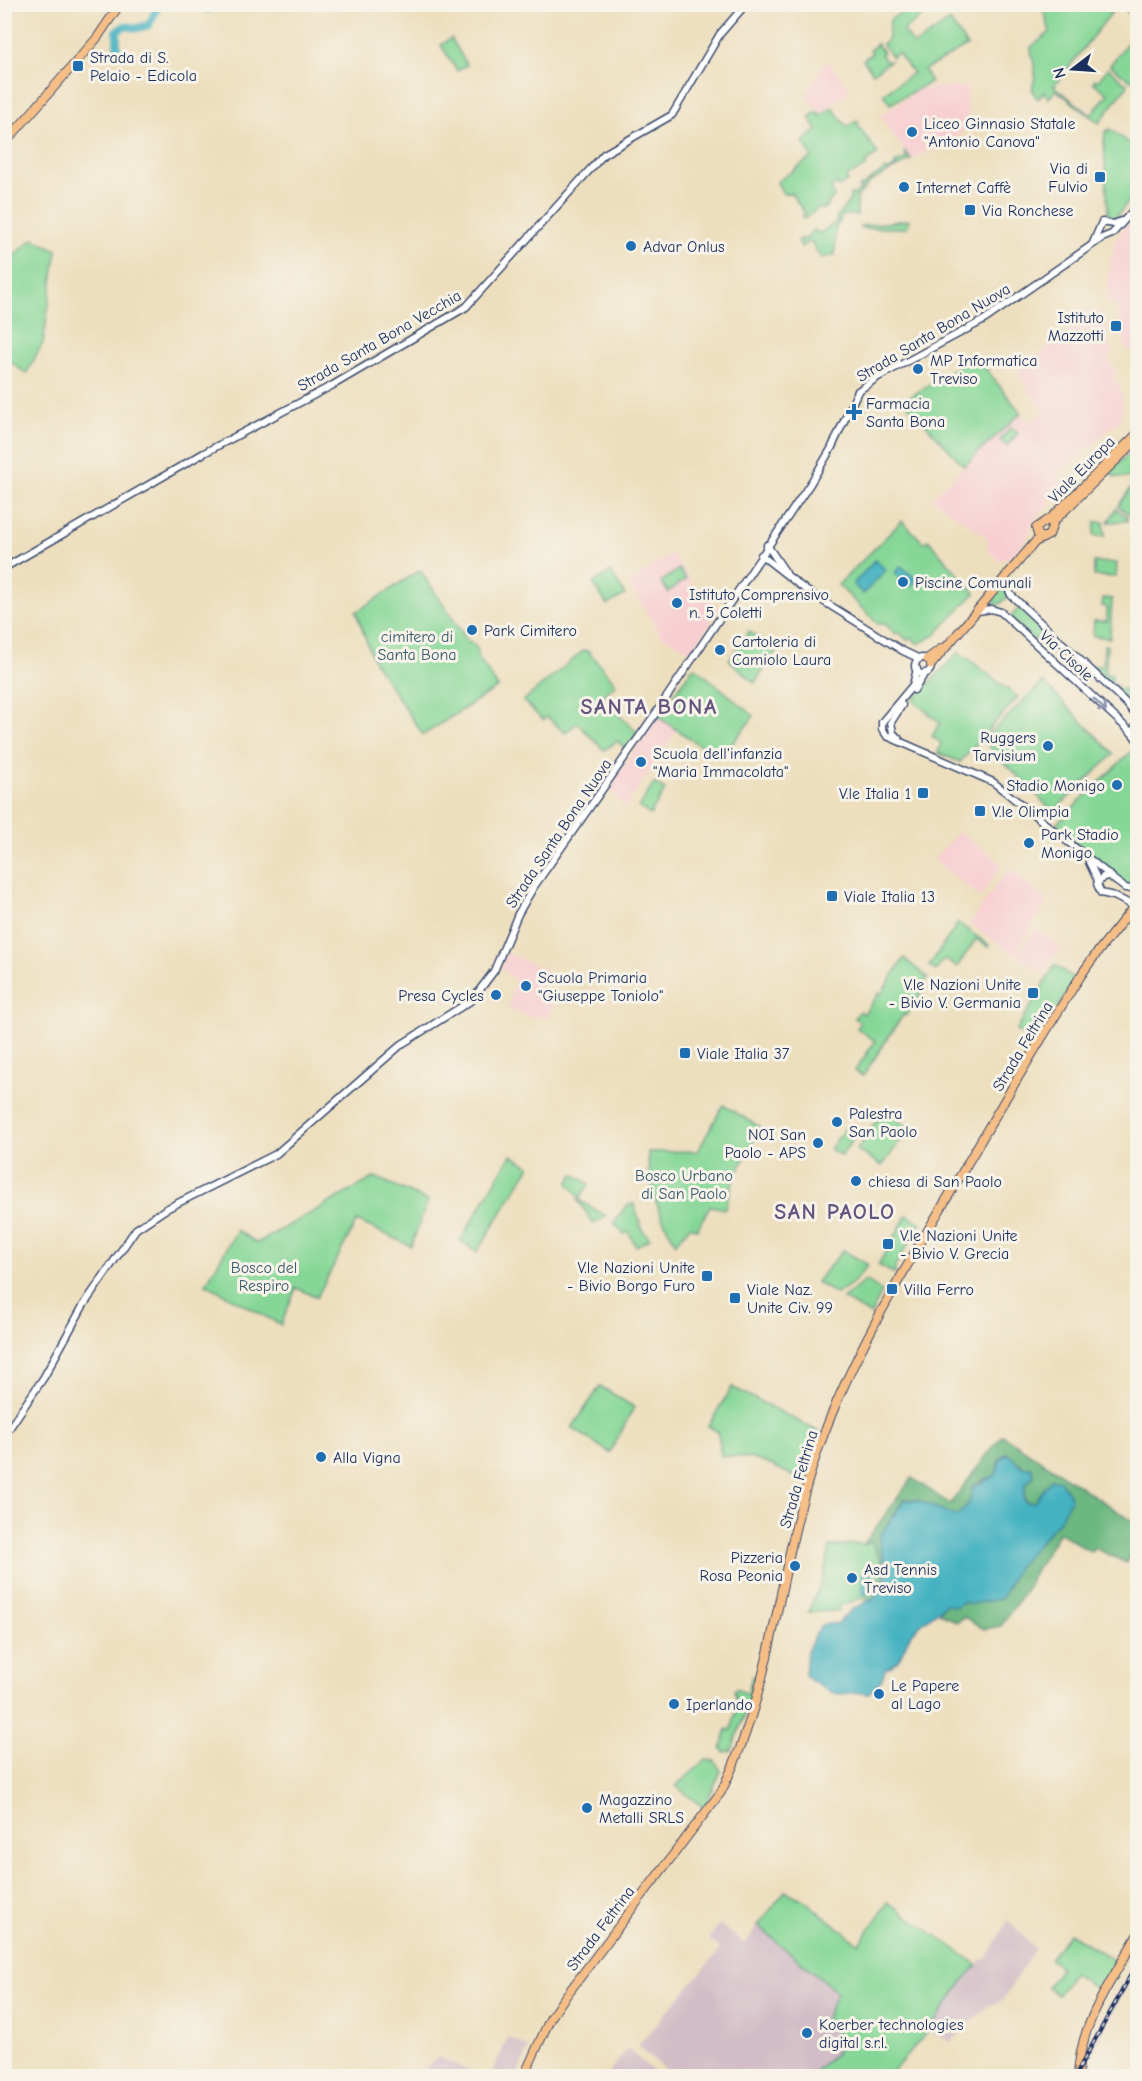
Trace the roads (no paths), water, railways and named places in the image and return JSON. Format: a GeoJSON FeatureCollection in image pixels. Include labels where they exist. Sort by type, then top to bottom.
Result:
{"type":"FeatureCollection","features":[{"type":"Feature","properties":{"kind":"main road"},"geometry":{"type":"LineString","coordinates":[[4,144],[102,33],[120,4]]}},
{"type":"Feature","properties":{"kind":"main road","name":"Viale Europa"},"geometry":{"type":"LineString","coordinates":[[922,663],[939,652],[1040,535],[1049,535],[1047,525],[1052,517],[1137,433]]}},
{"type":"Feature","properties":{"kind":"main road","name":"Viale Europa"},"geometry":{"type":"LineString","coordinates":[[1040,535],[1037,526],[1047,525],[1137,439]]}},
{"type":"Feature","properties":{"kind":"main road","name":"Viale Europa"},"geometry":{"type":"LineString","coordinates":[[922,663],[978,611],[1040,535]]}},
{"type":"Feature","properties":{"kind":"main road","name":"Strada Feltrina"},"geometry":{"type":"LineString","coordinates":[[524,2076],[550,2019],[562,2001],[721,1792],[735,1765],[759,1691],[806,1492],[830,1420],[914,1253],[1081,974],[1136,904]]}},
{"type":"Feature","properties":{"kind":"main road"},"geometry":{"type":"LineString","coordinates":[[1078,2076],[1083,2036],[1137,1934]]}},
{"type":"Feature","properties":{"kind":"street","name":"Strada Santa Bona Vecchia"},"geometry":{"type":"LineString","coordinates":[[4,568],[204,453],[333,385],[466,307],[604,154],[672,115],[726,26],[746,4]]}},
{"type":"Feature","properties":{"kind":"street"},"geometry":{"type":"LineString","coordinates":[[1098,229],[1105,236],[1113,231],[1137,205]]}},
{"type":"Feature","properties":{"kind":"street"},"geometry":{"type":"LineString","coordinates":[[1088,248],[1095,240],[1103,222],[1111,223],[1124,219]]}},
{"type":"Feature","properties":{"kind":"street"},"geometry":{"type":"LineString","coordinates":[[1111,223],[1113,231]]}},
{"type":"Feature","properties":{"kind":"street","name":"Strada Santa Bona Nuova"},"geometry":{"type":"LineString","coordinates":[[4,1436],[44,1377],[82,1306],[138,1227],[166,1209],[276,1154],[402,1044],[464,1007],[479,993],[494,970],[518,914],[533,888],[658,710],[827,455],[858,391],[878,377],[984,320],[1105,236]]}},
{"type":"Feature","properties":{"kind":"street"},"geometry":{"type":"LineString","coordinates":[[767,546],[795,582]]}},
{"type":"Feature","properties":{"kind":"street"},"geometry":{"type":"LineString","coordinates":[[761,554],[783,569]]}},
{"type":"Feature","properties":{"kind":"street"},"geometry":{"type":"LineString","coordinates":[[761,554],[795,582],[922,663]]}},
{"type":"Feature","properties":{"kind":"street"},"geometry":{"type":"LineString","coordinates":[[753,566],[770,563]]}},
{"type":"Feature","properties":{"kind":"street","name":"Via Cisole"},"geometry":{"type":"LineString","coordinates":[[1004,579],[1004,584],[1011,596],[1126,703],[1137,720],[1132,733]]}},
{"type":"Feature","properties":{"kind":"street","name":"Via Cisole"},"geometry":{"type":"LineString","coordinates":[[978,611],[998,610],[1132,733],[1137,741]]}},
{"type":"Feature","properties":{"kind":"street","name":"Viale Europa"},"geometry":{"type":"LineString","coordinates":[[904,742],[893,734],[893,716],[925,673],[922,663]]}},
{"type":"Feature","properties":{"kind":"street","name":"Viale Europa"},"geometry":{"type":"LineString","coordinates":[[904,742],[887,736],[882,729],[882,722],[913,685],[922,663]]}},
{"type":"Feature","properties":{"kind":"street"},"geometry":{"type":"LineString","coordinates":[[904,742],[997,784],[1113,879],[1125,888],[1137,890]]}},
{"type":"Feature","properties":{"kind":"street"},"geometry":{"type":"LineString","coordinates":[[1085,857],[1098,881],[1099,891],[1122,901],[1136,904]]}},
{"type":"Feature","properties":{"kind":"street"},"geometry":{"type":"LineString","coordinates":[[1098,881],[1106,876],[1113,879]]}},
{"type":"Feature","properties":{"kind":"street"},"geometry":{"type":"LineString","coordinates":[[1109,895],[1116,889],[1113,879]]}},
{"type":"Feature","properties":{"kind":"street"},"geometry":{"type":"LineString","coordinates":[[1122,901],[1124,918]]}},
{"type":"Feature","properties":{"kind":"water"},"geometry":{"type":"Polygon","coordinates":[[[875,560],[886,570],[863,594],[853,584],[875,560]]]}},
{"type":"Feature","properties":{"kind":"water"},"geometry":{"type":"Polygon","coordinates":[[[901,566],[917,580],[910,587],[895,573],[901,566]]]}},
{"type":"Feature","properties":{"kind":"water"},"geometry":{"type":"Polygon","coordinates":[[[1007,1453],[1022,1467],[1031,1467],[1034,1475],[1024,1487],[1026,1492],[1023,1496],[1026,1502],[1034,1503],[1051,1479],[1060,1481],[1071,1498],[1059,1521],[1018,1566],[1001,1599],[969,1604],[965,1601],[955,1607],[946,1604],[914,1631],[898,1659],[885,1669],[882,1679],[868,1694],[830,1692],[805,1676],[807,1651],[821,1625],[838,1623],[851,1610],[874,1598],[882,1589],[888,1570],[879,1544],[880,1536],[904,1500],[918,1500],[955,1516],[968,1504],[973,1487],[996,1475],[1000,1460],[1007,1453]]]}},
{"type":"Feature","properties":{"kind":"water"},"geometry":{"type":"Polygon","coordinates":[[[863,1573],[871,1573],[871,1594],[862,1594],[863,1573]]]}},
{"type":"Feature","properties":{"kind":"waterway"},"geometry":{"type":"LineString","coordinates":[[117,48],[117,31],[125,26],[137,28],[149,25],[159,4]]}},
{"type":"Feature","properties":{"kind":"waterway"},"geometry":{"type":"LineString","coordinates":[[201,4],[208,9],[224,4]]}},
{"type":"Feature","properties":{"kind":"railway"},"geometry":{"type":"LineString","coordinates":[[1075,2076],[1138,1962]]}},
{"type":"Feature","properties":{"kind":"place","name":"Strada di S. Pelaio - Edicola"},"geometry":{"type":"Point","coordinates":[78,66]}},
{"type":"Feature","properties":{"kind":"place","name":"Liceo Ginnasio Statale \"Antonio Canova\""},"geometry":{"type":"Point","coordinates":[912,132]}},
{"type":"Feature","properties":{"kind":"place","name":"Via di Fulvio"},"geometry":{"type":"Point","coordinates":[1100,177]}},
{"type":"Feature","properties":{"kind":"place","name":"Internet Caffè"},"geometry":{"type":"Point","coordinates":[904,187]}},
{"type":"Feature","properties":{"kind":"place","name":"Via Ronchese"},"geometry":{"type":"Point","coordinates":[970,210]}},
{"type":"Feature","properties":{"kind":"place","name":"Advar Onlus"},"geometry":{"type":"Point","coordinates":[631,246]}},
{"type":"Feature","properties":{"kind":"place","name":"Istituto Mazzotti"},"geometry":{"type":"Point","coordinates":[1116,326]}},
{"type":"Feature","properties":{"kind":"place","name":"MP Informatica Treviso"},"geometry":{"type":"Point","coordinates":[918,369]}},
{"type":"Feature","properties":{"kind":"place","name":"Farmacia Santa Bona"},"geometry":{"type":"Point","coordinates":[854,412]}},
{"type":"Feature","properties":{"kind":"place","name":"Piscine Comunali"},"geometry":{"type":"Point","coordinates":[903,582]}},
{"type":"Feature","properties":{"kind":"place","name":"Istituto Comprensivo n. 5 Coletti"},"geometry":{"type":"Point","coordinates":[677,603]}},
{"type":"Feature","properties":{"kind":"place","name":"Park Cimitero"},"geometry":{"type":"Point","coordinates":[472,630]}},
{"type":"Feature","properties":{"kind":"place","name":"Cartoleria di Camiolo Laura"},"geometry":{"type":"Point","coordinates":[720,650]}},
{"type":"Feature","properties":{"kind":"place","name":"Ruggers Tarvisium"},"geometry":{"type":"Point","coordinates":[1048,746]}},
{"type":"Feature","properties":{"kind":"place","name":"Scuola dell'infanzia \"Maria Immacolata\""},"geometry":{"type":"Point","coordinates":[641,762]}},
{"type":"Feature","properties":{"kind":"place","name":"Stadio Monigo"},"geometry":{"type":"Point","coordinates":[1117,785]}},
{"type":"Feature","properties":{"kind":"place","name":"V.le Italia 1"},"geometry":{"type":"Point","coordinates":[923,793]}},
{"type":"Feature","properties":{"kind":"place","name":"V.le Olimpia"},"geometry":{"type":"Point","coordinates":[980,811]}},
{"type":"Feature","properties":{"kind":"place","name":"Park Stadio Monigo"},"geometry":{"type":"Point","coordinates":[1029,843]}},
{"type":"Feature","properties":{"kind":"place","name":"Viale Italia 13"},"geometry":{"type":"Point","coordinates":[832,896]}},
{"type":"Feature","properties":{"kind":"place","name":"Scuola Primaria \"Giuseppe Toniolo\""},"geometry":{"type":"Point","coordinates":[526,986]}},
{"type":"Feature","properties":{"kind":"place","name":"V.le Nazioni Unite - Bivio V. Germania"},"geometry":{"type":"Point","coordinates":[1033,993]}},
{"type":"Feature","properties":{"kind":"place","name":"Presa Cycles"},"geometry":{"type":"Point","coordinates":[496,995]}},
{"type":"Feature","properties":{"kind":"place","name":"Viale Italia 37"},"geometry":{"type":"Point","coordinates":[685,1053]}},
{"type":"Feature","properties":{"kind":"place","name":"Palestra San Paolo"},"geometry":{"type":"Point","coordinates":[837,1122]}},
{"type":"Feature","properties":{"kind":"place","name":"NOI San Paolo - APS"},"geometry":{"type":"Point","coordinates":[818,1143]}},
{"type":"Feature","properties":{"kind":"place","name":"chiesa di San Paolo"},"geometry":{"type":"Point","coordinates":[856,1181]}},
{"type":"Feature","properties":{"kind":"place","name":"V.le Nazioni Unite - Bivio V. Grecia"},"geometry":{"type":"Point","coordinates":[888,1244]}},
{"type":"Feature","properties":{"kind":"place","name":"V.le Nazioni Unite - Bivio Borgo Furo"},"geometry":{"type":"Point","coordinates":[707,1276]}},
{"type":"Feature","properties":{"kind":"place","name":"Villa Ferro"},"geometry":{"type":"Point","coordinates":[892,1289]}},
{"type":"Feature","properties":{"kind":"place","name":"Viale Naz. Unite Civ. 99"},"geometry":{"type":"Point","coordinates":[735,1298]}},
{"type":"Feature","properties":{"kind":"place","name":"Alla Vigna"},"geometry":{"type":"Point","coordinates":[321,1457]}},
{"type":"Feature","properties":{"kind":"place","name":"Pizzeria Rosa Peonia"},"geometry":{"type":"Point","coordinates":[795,1566]}},
{"type":"Feature","properties":{"kind":"place","name":"Asd Tennis Treviso"},"geometry":{"type":"Point","coordinates":[852,1578]}},
{"type":"Feature","properties":{"kind":"place","name":"Le Papere al Lago"},"geometry":{"type":"Point","coordinates":[879,1694]}},
{"type":"Feature","properties":{"kind":"place","name":"Iperlando"},"geometry":{"type":"Point","coordinates":[674,1704]}},
{"type":"Feature","properties":{"kind":"place","name":"Magazzino Metalli SRLS"},"geometry":{"type":"Point","coordinates":[587,1808]}},
{"type":"Feature","properties":{"kind":"place","name":"Koerber technologies digital s.r.l."},"geometry":{"type":"Point","coordinates":[807,2033]}},
{"type":"Feature","properties":{"kind":"district","name":"SANTA BONA"},"geometry":{"type":"Point","coordinates":[649,706]}},
{"type":"Feature","properties":{"kind":"district","name":"SAN PAOLO"},"geometry":{"type":"Point","coordinates":[835,1211]}},
{"type":"Feature","properties":{"kind":"park label","name":"cimitero di Santa Bona"},"geometry":{"type":"Point","coordinates":[417,645]}},
{"type":"Feature","properties":{"kind":"park label","name":"Bosco Urbano di San Paolo"},"geometry":{"type":"Point","coordinates":[684,1184]}},
{"type":"Feature","properties":{"kind":"park label","name":"Bosco del Respiro"},"geometry":{"type":"Point","coordinates":[264,1276]}}]}
